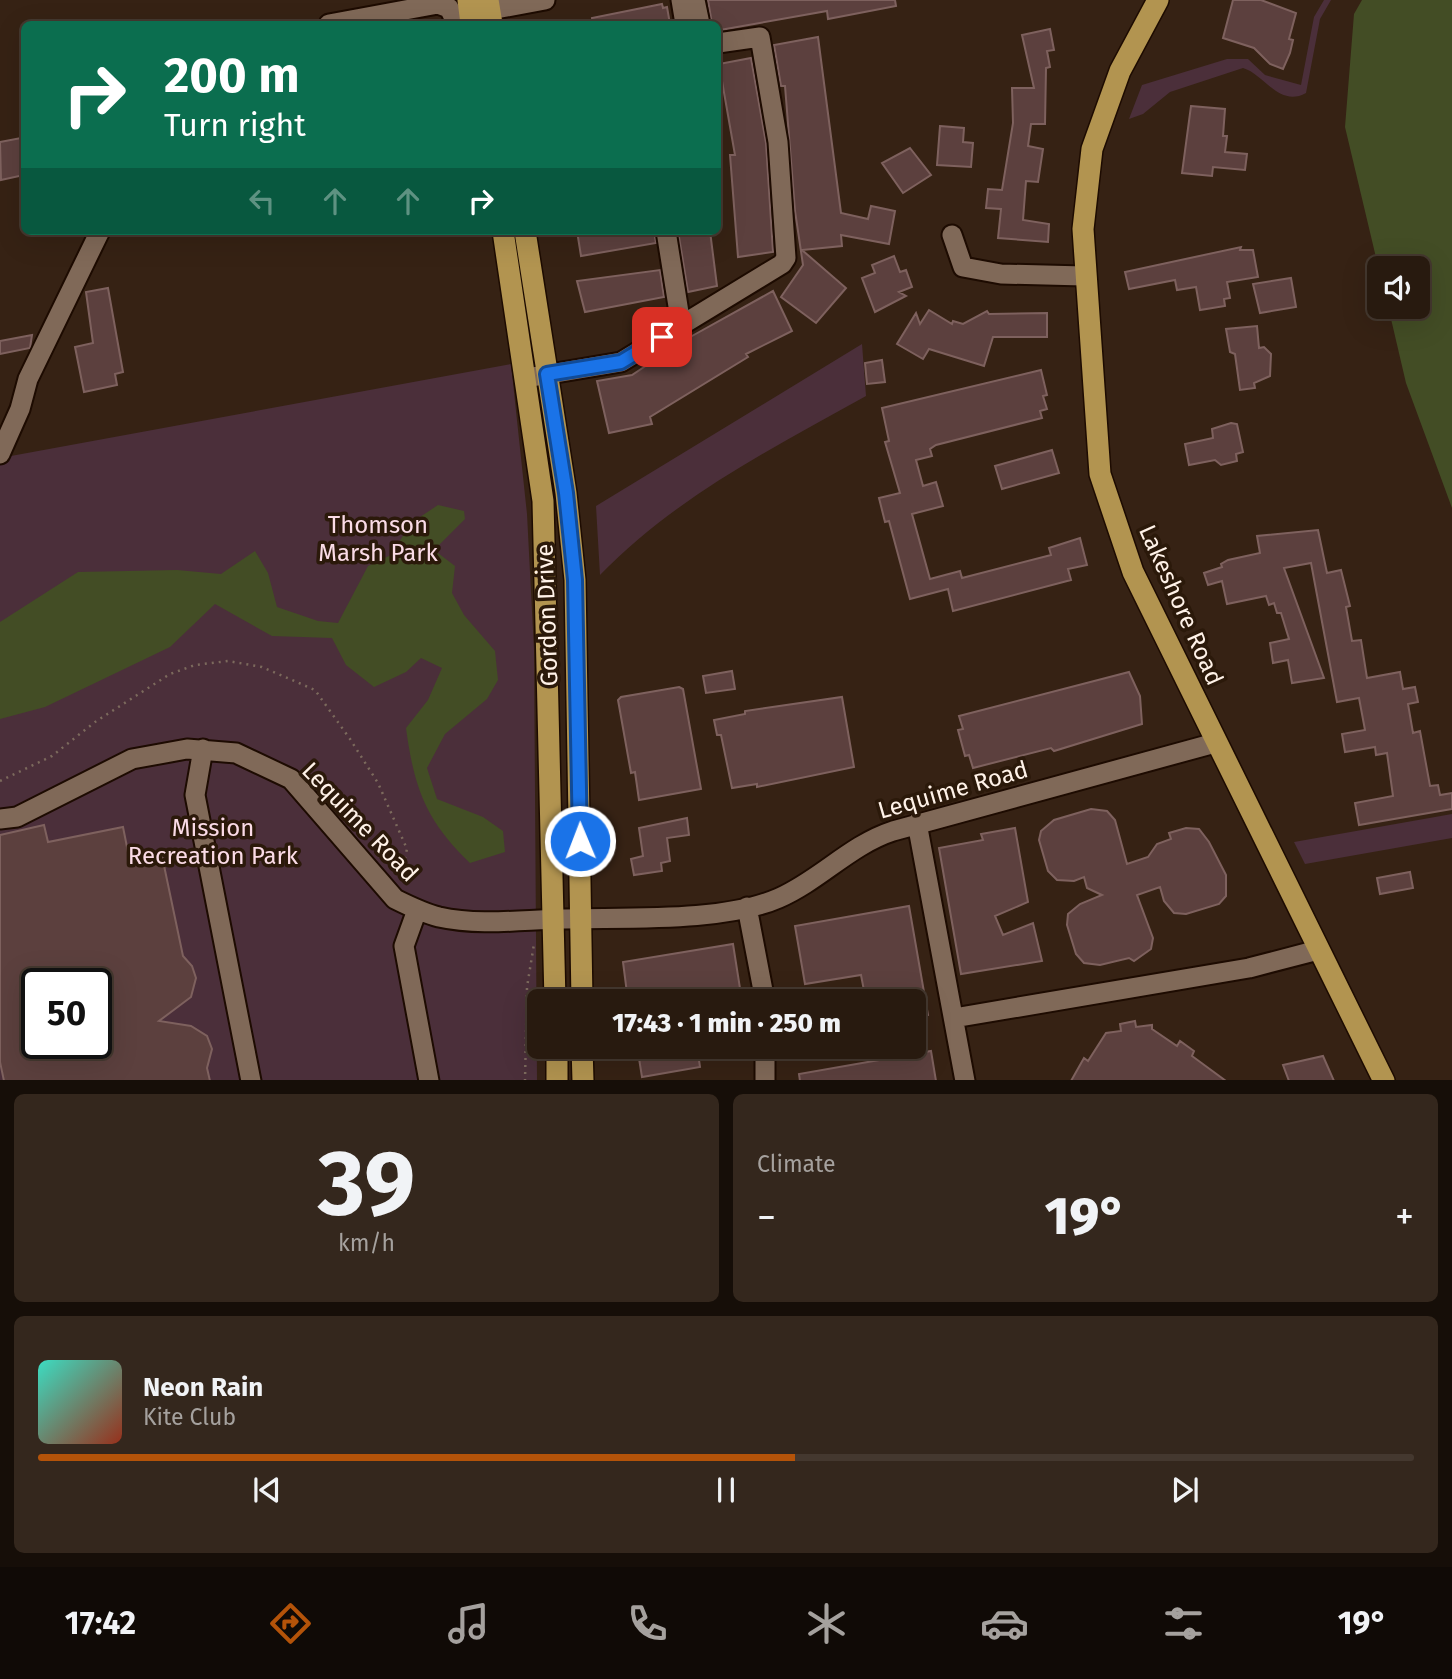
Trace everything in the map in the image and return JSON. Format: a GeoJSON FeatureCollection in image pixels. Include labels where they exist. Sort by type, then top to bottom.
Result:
{"type":"FeatureCollection","features":[{"type":"Feature","properties":{"kind":"main road","name":"Lakeshore Road"},"geometry":{"type":"LineString","coordinates":[[1158,0],[1121,71],[1092,149],[1083,229],[1084,276],[1100,474],[1133,572],[1215,743],[1384,1080]]}},
{"type":"Feature","properties":{"kind":"main road","name":"Gordon Drive"},"geometry":{"type":"LineString","coordinates":[[504,235],[543,501],[543,920],[553,989]]}},
{"type":"Feature","properties":{"kind":"main road","name":"Gordon Drive"},"geometry":{"type":"LineString","coordinates":[[526,235],[566,493],[575,580],[582,989]]}},
{"type":"Feature","properties":{"kind":"main road"},"geometry":{"type":"LineString","coordinates":[[556,1059],[557,1080]]}},
{"type":"Feature","properties":{"kind":"main road"},"geometry":{"type":"LineString","coordinates":[[582,1059],[583,1080]]}},
{"type":"Feature","properties":{"kind":"street"},"geometry":{"type":"LineString","coordinates":[[346,21],[438,4],[473,14],[545,0]]}},
{"type":"Feature","properties":{"kind":"street"},"geometry":{"type":"LineString","coordinates":[[681,0],[684,21]]}},
{"type":"Feature","properties":{"kind":"street"},"geometry":{"type":"LineString","coordinates":[[695,0],[699,21]]}},
{"type":"Feature","properties":{"kind":"street"},"geometry":{"type":"LineString","coordinates":[[525,378],[621,362],[782,264],[786,258],[778,142],[760,37],[721,43]]}},
{"type":"Feature","properties":{"kind":"street"},"geometry":{"type":"LineString","coordinates":[[0,454],[20,408],[28,379],[98,235]]}},
{"type":"Feature","properties":{"kind":"street"},"geometry":{"type":"LineString","coordinates":[[667,235],[681,325]]}},
{"type":"Feature","properties":{"kind":"street"},"geometry":{"type":"LineString","coordinates":[[952,235],[963,267],[1001,274],[1084,276]]}},
{"type":"Feature","properties":{"kind":"street","name":"Lequime Road"},"geometry":{"type":"LineString","coordinates":[[0,819],[17,817],[132,759],[203,749],[236,752],[290,779],[395,899],[417,910],[440,917],[495,923],[709,913],[777,899],[881,835],[1215,743]]}},
{"type":"Feature","properties":{"kind":"street"},"geometry":{"type":"LineString","coordinates":[[203,749],[195,795],[251,1080]]}},
{"type":"Feature","properties":{"kind":"street"},"geometry":{"type":"LineString","coordinates":[[917,823],[965,1080]]}},
{"type":"Feature","properties":{"kind":"street"},"geometry":{"type":"LineString","coordinates":[[747,907],[763,989]]}},
{"type":"Feature","properties":{"kind":"street"},"geometry":{"type":"LineString","coordinates":[[417,910],[404,947],[429,1080]]}},
{"type":"Feature","properties":{"kind":"street"},"geometry":{"type":"LineString","coordinates":[[954,1018],[1249,968],[1318,950]]}},
{"type":"Feature","properties":{"kind":"street"},"geometry":{"type":"LineString","coordinates":[[765,1059],[765,1080]]}},
{"type":"Feature","properties":{"kind":"path"},"geometry":{"type":"LineString","coordinates":[[0,782],[52,756],[94,722],[170,674],[195,665],[228,660],[262,667],[315,690],[350,739],[378,783],[407,849],[400,880]]}},
{"type":"Feature","properties":{"kind":"path"},"geometry":{"type":"LineString","coordinates":[[525,1080],[527,987],[535,943],[543,920]]}},
{"type":"Feature","properties":{"kind":"green space"},"geometry":{"type":"Polygon","coordinates":[[[1324,0],[1331,0],[1320,19],[1306,93],[1288,96],[1280,93],[1243,68],[1170,92],[1143,114],[1129,119],[1142,85],[1227,59],[1248,59],[1265,75],[1301,85],[1314,17],[1324,0]]]}},
{"type":"Feature","properties":{"kind":"green space"},"geometry":{"type":"Polygon","coordinates":[[[862,344],[866,396],[760,455],[693,498],[661,521],[600,575],[596,506],[862,344]]]}},
{"type":"Feature","properties":{"kind":"green space"},"geometry":{"type":"Polygon","coordinates":[[[511,364],[527,514],[534,650],[536,989],[527,989],[527,1059],[537,1059],[537,1080],[0,1080],[0,458],[511,364]]]}},
{"type":"Feature","properties":{"kind":"green space"},"geometry":{"type":"Polygon","coordinates":[[[1452,814],[1452,838],[1305,864],[1294,842],[1452,814]]]}},
{"type":"Feature","properties":{"kind":"shaded area"},"geometry":{"type":"Polygon","coordinates":[[[1362,0],[1452,0],[1452,508],[1406,383],[1391,319],[1430,319],[1430,256],[1376,256],[1345,127],[1354,14],[1362,0]]]}},
{"type":"Feature","properties":{"kind":"shaded area"},"geometry":{"type":"Polygon","coordinates":[[[438,505],[464,511],[465,519],[434,550],[455,566],[452,593],[464,615],[495,651],[498,680],[487,699],[445,734],[427,768],[437,799],[483,817],[503,831],[505,852],[470,863],[443,833],[424,802],[413,768],[406,728],[428,700],[442,668],[421,658],[406,672],[374,687],[346,665],[332,638],[272,636],[215,604],[170,647],[45,707],[0,719],[0,622],[78,572],[177,570],[221,574],[255,551],[268,573],[277,607],[318,621],[338,623],[368,566],[391,555],[411,523],[438,505]]]}},
{"type":"Feature","properties":{"kind":"building"},"geometry":{"type":"Polygon","coordinates":[[[708,0],[895,0],[896,6],[828,19],[827,11],[721,30],[721,21],[712,21],[708,0]]]}},
{"type":"Feature","properties":{"kind":"building"},"geometry":{"type":"Polygon","coordinates":[[[1233,0],[1261,0],[1296,13],[1289,39],[1293,40],[1290,53],[1283,69],[1270,64],[1254,48],[1223,38],[1233,0]]]}},
{"type":"Feature","properties":{"kind":"building"},"geometry":{"type":"Polygon","coordinates":[[[662,4],[663,8],[667,7],[669,21],[592,21],[592,18],[662,4]]]}},
{"type":"Feature","properties":{"kind":"building"},"geometry":{"type":"Polygon","coordinates":[[[1050,29],[1054,50],[1047,51],[1050,67],[1046,68],[1045,124],[1031,124],[1028,146],[1043,149],[1038,182],[1026,181],[1023,220],[1049,224],[1048,242],[998,238],[1001,209],[986,208],[988,189],[1002,190],[1013,123],[1012,88],[1034,88],[1022,35],[1050,29]]]}},
{"type":"Feature","properties":{"kind":"building"},"geometry":{"type":"Polygon","coordinates":[[[818,37],[841,213],[868,219],[871,206],[895,211],[889,244],[841,235],[842,246],[802,250],[846,288],[816,323],[781,297],[803,265],[795,211],[785,86],[781,86],[774,45],[818,37]]]}},
{"type":"Feature","properties":{"kind":"building"},"geometry":{"type":"Polygon","coordinates":[[[751,58],[766,143],[773,252],[738,257],[730,155],[735,155],[721,64],[751,58]]]}},
{"type":"Feature","properties":{"kind":"building"},"geometry":{"type":"Polygon","coordinates":[[[1191,106],[1225,109],[1225,152],[1247,154],[1245,170],[1213,167],[1212,176],[1182,173],[1191,106]]]}},
{"type":"Feature","properties":{"kind":"building"},"geometry":{"type":"Polygon","coordinates":[[[940,126],[964,128],[963,142],[973,143],[971,167],[937,165],[940,126]]]}},
{"type":"Feature","properties":{"kind":"building"},"geometry":{"type":"Polygon","coordinates":[[[21,138],[21,176],[1,180],[0,142],[21,138]]]}},
{"type":"Feature","properties":{"kind":"building"},"geometry":{"type":"Polygon","coordinates":[[[910,148],[931,175],[903,193],[882,163],[910,148]]]}},
{"type":"Feature","properties":{"kind":"building"},"geometry":{"type":"Polygon","coordinates":[[[578,235],[655,235],[656,243],[581,256],[578,235]]]}},
{"type":"Feature","properties":{"kind":"building"},"geometry":{"type":"Polygon","coordinates":[[[679,235],[711,235],[717,286],[688,292],[679,235]]]}},
{"type":"Feature","properties":{"kind":"building"},"geometry":{"type":"Polygon","coordinates":[[[1241,247],[1240,250],[1253,250],[1258,277],[1227,282],[1230,298],[1224,299],[1225,306],[1200,310],[1196,287],[1177,290],[1175,280],[1129,289],[1125,272],[1241,247]]]}},
{"type":"Feature","properties":{"kind":"building"},"geometry":{"type":"Polygon","coordinates":[[[894,256],[900,272],[906,270],[912,287],[899,292],[906,296],[875,312],[862,278],[875,273],[872,265],[894,256]]]}},
{"type":"Feature","properties":{"kind":"building"},"geometry":{"type":"Polygon","coordinates":[[[660,270],[664,297],[585,312],[577,281],[660,270]]]}},
{"type":"Feature","properties":{"kind":"building"},"geometry":{"type":"Polygon","coordinates":[[[1291,278],[1296,307],[1260,313],[1253,284],[1291,278]]]}},
{"type":"Feature","properties":{"kind":"building"},"geometry":{"type":"Polygon","coordinates":[[[108,288],[123,372],[115,374],[117,385],[84,392],[75,347],[93,343],[86,292],[108,288]]]}},
{"type":"Feature","properties":{"kind":"building"},"geometry":{"type":"Polygon","coordinates":[[[773,291],[792,331],[746,354],[748,357],[650,417],[652,424],[609,433],[597,381],[632,375],[683,341],[773,291]]]}},
{"type":"Feature","properties":{"kind":"building"},"geometry":{"type":"Polygon","coordinates":[[[929,310],[952,324],[953,321],[963,324],[987,311],[989,314],[1047,313],[1047,337],[993,337],[984,366],[929,349],[923,359],[897,344],[916,313],[920,324],[929,310]]]}},
{"type":"Feature","properties":{"kind":"building"},"geometry":{"type":"Polygon","coordinates":[[[1257,326],[1259,348],[1264,347],[1271,354],[1270,376],[1254,383],[1255,388],[1240,390],[1235,354],[1230,352],[1226,329],[1257,326]]]}},
{"type":"Feature","properties":{"kind":"building"},"geometry":{"type":"Polygon","coordinates":[[[32,335],[30,348],[0,354],[0,341],[32,335]]]}},
{"type":"Feature","properties":{"kind":"building"},"geometry":{"type":"Polygon","coordinates":[[[882,360],[885,382],[867,384],[865,363],[882,360]]]}},
{"type":"Feature","properties":{"kind":"building"},"geometry":{"type":"Polygon","coordinates":[[[1041,370],[1047,395],[1043,396],[1047,409],[1040,411],[1042,418],[936,445],[930,449],[932,456],[916,460],[923,486],[936,482],[943,506],[912,514],[930,579],[960,571],[962,578],[1051,555],[1049,548],[1080,538],[1087,565],[1068,569],[1071,580],[953,611],[948,589],[910,599],[889,521],[885,522],[879,498],[900,493],[885,442],[889,441],[882,408],[1041,370]]]}},
{"type":"Feature","properties":{"kind":"building"},"geometry":{"type":"Polygon","coordinates":[[[1231,423],[1237,424],[1243,452],[1236,454],[1237,461],[1221,465],[1215,460],[1189,465],[1185,444],[1213,438],[1212,429],[1231,423]]]}},
{"type":"Feature","properties":{"kind":"building"},"geometry":{"type":"Polygon","coordinates":[[[1052,450],[1059,473],[1002,489],[995,466],[1052,450]]]}},
{"type":"Feature","properties":{"kind":"building"},"geometry":{"type":"Polygon","coordinates":[[[1318,530],[1327,573],[1341,570],[1350,606],[1346,607],[1352,641],[1361,640],[1367,678],[1400,672],[1403,689],[1415,687],[1418,702],[1408,704],[1413,733],[1420,731],[1430,786],[1438,785],[1440,795],[1452,793],[1452,809],[1359,825],[1355,803],[1393,796],[1387,753],[1376,755],[1375,747],[1345,752],[1342,734],[1365,730],[1359,698],[1337,702],[1311,563],[1284,568],[1324,678],[1292,683],[1288,660],[1273,663],[1270,643],[1289,639],[1281,613],[1277,613],[1274,603],[1269,605],[1266,596],[1227,604],[1222,581],[1208,585],[1204,573],[1222,567],[1221,564],[1228,560],[1260,553],[1257,536],[1318,530]]]}},
{"type":"Feature","properties":{"kind":"building"},"geometry":{"type":"Polygon","coordinates":[[[732,671],[735,689],[706,693],[703,676],[732,671]]]}},
{"type":"Feature","properties":{"kind":"building"},"geometry":{"type":"Polygon","coordinates":[[[1129,672],[1140,696],[1142,724],[1054,751],[1051,748],[973,768],[969,755],[965,756],[958,730],[963,729],[959,716],[1129,672]]]}},
{"type":"Feature","properties":{"kind":"building"},"geometry":{"type":"Polygon","coordinates":[[[679,687],[683,689],[701,789],[639,800],[635,772],[631,773],[618,700],[621,697],[679,687]]]}},
{"type":"Feature","properties":{"kind":"building"},"geometry":{"type":"Polygon","coordinates":[[[842,697],[854,767],[757,787],[757,784],[732,788],[721,735],[717,735],[714,720],[745,714],[745,711],[842,697]]]}},
{"type":"Feature","properties":{"kind":"building"},"geometry":{"type":"Polygon","coordinates":[[[1091,809],[1107,811],[1115,820],[1127,864],[1148,857],[1157,844],[1171,839],[1169,833],[1186,828],[1199,829],[1226,875],[1226,896],[1219,904],[1186,914],[1174,913],[1164,901],[1160,887],[1137,895],[1153,938],[1151,949],[1134,961],[1129,958],[1100,965],[1084,963],[1076,954],[1067,925],[1068,914],[1080,904],[1102,895],[1087,888],[1084,877],[1074,881],[1057,880],[1048,871],[1039,840],[1041,831],[1054,820],[1091,809]]]}},
{"type":"Feature","properties":{"kind":"building"},"geometry":{"type":"Polygon","coordinates":[[[687,818],[689,835],[667,838],[670,861],[661,863],[662,871],[634,875],[631,859],[643,856],[639,828],[687,818]]]}},
{"type":"Feature","properties":{"kind":"building"},"geometry":{"type":"Polygon","coordinates":[[[44,825],[48,842],[123,827],[130,862],[162,856],[183,956],[192,966],[196,978],[191,997],[159,1021],[191,1026],[207,1036],[212,1049],[207,1068],[210,1080],[4,1080],[0,1062],[0,835],[44,825]]]}},
{"type":"Feature","properties":{"kind":"building"},"geometry":{"type":"Polygon","coordinates":[[[1015,828],[1028,902],[995,916],[1003,935],[1033,923],[1042,961],[961,974],[939,848],[983,840],[981,834],[1015,828]]]}},
{"type":"Feature","properties":{"kind":"building"},"geometry":{"type":"Polygon","coordinates":[[[1410,872],[1413,888],[1380,894],[1377,878],[1410,872]]]}},
{"type":"Feature","properties":{"kind":"building"},"geometry":{"type":"Polygon","coordinates":[[[909,906],[923,989],[864,989],[861,975],[805,984],[795,926],[909,906]]]}},
{"type":"Feature","properties":{"kind":"building"},"geometry":{"type":"Polygon","coordinates":[[[733,944],[740,989],[626,989],[623,962],[733,944]]]}},
{"type":"Feature","properties":{"kind":"building"},"geometry":{"type":"Polygon","coordinates":[[[1135,1021],[1136,1027],[1152,1025],[1152,1029],[1177,1046],[1180,1041],[1194,1051],[1192,1056],[1225,1080],[1072,1080],[1084,1058],[1088,1061],[1106,1033],[1121,1031],[1120,1024],[1135,1021]]]}},
{"type":"Feature","properties":{"kind":"building"},"geometry":{"type":"Polygon","coordinates":[[[931,1051],[936,1080],[800,1080],[799,1074],[885,1059],[926,1059],[926,1052],[931,1051]]]}},
{"type":"Feature","properties":{"kind":"building"},"geometry":{"type":"Polygon","coordinates":[[[1323,1056],[1334,1080],[1289,1080],[1283,1065],[1323,1056]]]}},
{"type":"Feature","properties":{"kind":"building"},"geometry":{"type":"Polygon","coordinates":[[[639,1059],[699,1059],[700,1067],[642,1077],[639,1059]]]}},
{"type":"Feature","properties":{"kind":"route"},"geometry":{"type":"LineString","coordinates":[[580,841],[575,580],[566,493],[547,374],[585,370],[621,362],[662,337]]}},
{"type":"Feature","properties":{"kind":"park label","name":"Thomson Marsh Park"},"geometry":{"type":"Point","coordinates":[378,539]}},
{"type":"Feature","properties":{"kind":"park label","name":"Mission Recreation Park"},"geometry":{"type":"Point","coordinates":[213,842]}}]}
